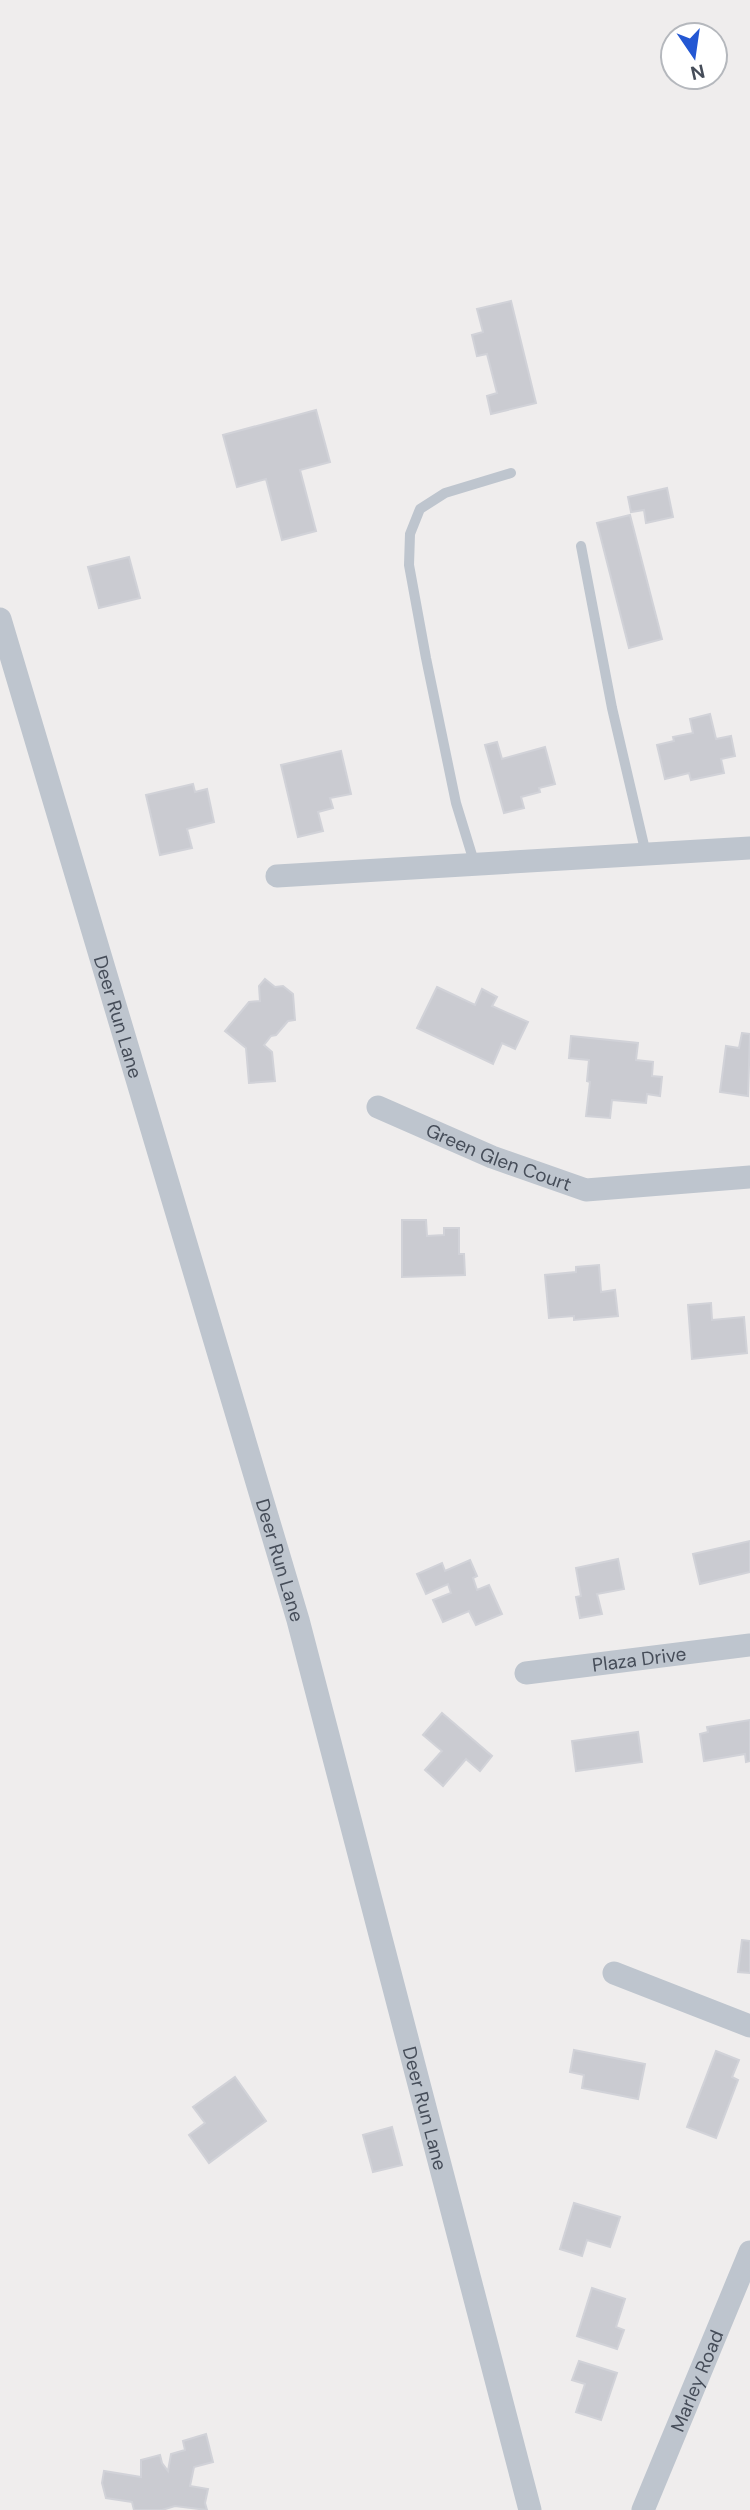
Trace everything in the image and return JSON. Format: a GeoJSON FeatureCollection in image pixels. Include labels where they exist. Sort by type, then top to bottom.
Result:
{"type":"FeatureCollection","features":[{"type":"Feature","properties":{"kind":"street","name":"Deer Run Lane"},"geometry":{"type":"LineString","coordinates":[[0,619],[298,1620],[530,2510]]}},
{"type":"Feature","properties":{"kind":"street"},"geometry":{"type":"LineString","coordinates":[[277,876],[750,848]]}},
{"type":"Feature","properties":{"kind":"street","name":"Green Glen Court"},"geometry":{"type":"LineString","coordinates":[[378,1107],[492,1157],[586,1190],[750,1177]]}},
{"type":"Feature","properties":{"kind":"street","name":"Plaza Drive"},"geometry":{"type":"LineString","coordinates":[[527,1674],[750,1645]]}},
{"type":"Feature","properties":{"kind":"street"},"geometry":{"type":"LineString","coordinates":[[614,1973],[750,2026]]}},
{"type":"Feature","properties":{"kind":"street","name":"Marley Road"},"geometry":{"type":"LineString","coordinates":[[643,2510],[750,2252]]}},
{"type":"Feature","properties":{"kind":"lane"},"geometry":{"type":"LineString","coordinates":[[475,865],[456,803],[426,658],[409,565],[410,534],[420,509],[445,493],[511,472]]}},
{"type":"Feature","properties":{"kind":"lane"},"geometry":{"type":"LineString","coordinates":[[581,547],[612,708],[646,855]]}},
{"type":"Feature","properties":{"kind":"building"},"geometry":{"type":"Polygon","coordinates":[[[511,301],[536,403],[491,414],[487,396],[497,393],[487,354],[477,356],[472,335],[483,332],[477,309],[511,301]]]}},
{"type":"Feature","properties":{"kind":"building"},"geometry":{"type":"Polygon","coordinates":[[[316,410],[330,462],[300,470],[316,531],[282,540],[266,479],[237,487],[223,435],[316,410]]]}},
{"type":"Feature","properties":{"kind":"building"},"geometry":{"type":"Polygon","coordinates":[[[667,488],[673,517],[646,523],[644,510],[631,512],[628,497],[667,488]]]}},
{"type":"Feature","properties":{"kind":"building"},"geometry":{"type":"Polygon","coordinates":[[[630,515],[662,639],[629,648],[597,523],[630,515]]]}},
{"type":"Feature","properties":{"kind":"building"},"geometry":{"type":"Polygon","coordinates":[[[129,557],[140,598],[99,608],[88,567],[129,557]]]}},
{"type":"Feature","properties":{"kind":"building"},"geometry":{"type":"Polygon","coordinates":[[[710,714],[716,739],[731,736],[735,756],[721,759],[724,773],[691,780],[689,773],[665,779],[657,745],[674,741],[673,737],[693,733],[690,719],[710,714]]]}},
{"type":"Feature","properties":{"kind":"building"},"geometry":{"type":"Polygon","coordinates":[[[497,742],[502,759],[545,747],[555,784],[539,788],[540,792],[521,797],[524,808],[504,813],[485,745],[497,742]]]}},
{"type":"Feature","properties":{"kind":"building"},"geometry":{"type":"Polygon","coordinates":[[[341,751],[351,794],[330,798],[333,808],[318,812],[323,831],[298,837],[281,765],[341,751]]]}},
{"type":"Feature","properties":{"kind":"building"},"geometry":{"type":"Polygon","coordinates":[[[193,784],[195,792],[207,789],[214,822],[187,829],[192,848],[160,855],[146,795],[193,784]]]}},
{"type":"Feature","properties":{"kind":"building"},"geometry":{"type":"Polygon","coordinates":[[[265,979],[275,987],[283,986],[293,994],[295,1020],[288,1021],[264,1045],[272,1052],[275,1081],[249,1083],[246,1048],[225,1031],[249,1002],[260,1001],[259,986],[265,979]]]}},
{"type":"Feature","properties":{"kind":"building"},"geometry":{"type":"Polygon","coordinates":[[[437,987],[475,1005],[482,989],[497,997],[492,1006],[528,1022],[515,1049],[502,1043],[493,1064],[417,1028],[437,987]]]}},
{"type":"Feature","properties":{"kind":"building"},"geometry":{"type":"Polygon","coordinates":[[[742,1033],[750,1034],[748,1096],[720,1092],[726,1046],[739,1048],[742,1033]]]}},
{"type":"Feature","properties":{"kind":"building"},"geometry":{"type":"Polygon","coordinates":[[[571,1036],[638,1043],[636,1060],[653,1062],[652,1076],[662,1077],[660,1096],[647,1094],[646,1103],[612,1100],[610,1118],[586,1116],[590,1082],[587,1081],[589,1060],[569,1058],[571,1036]]]}},
{"type":"Feature","properties":{"kind":"building"},"geometry":{"type":"Polygon","coordinates":[[[402,1220],[426,1220],[427,1236],[444,1235],[444,1228],[459,1228],[459,1254],[464,1254],[465,1275],[402,1277],[402,1220]]]}},
{"type":"Feature","properties":{"kind":"building"},"geometry":{"type":"Polygon","coordinates":[[[599,1265],[601,1292],[615,1290],[618,1316],[574,1320],[574,1316],[549,1318],[545,1275],[576,1272],[576,1267],[599,1265]]]}},
{"type":"Feature","properties":{"kind":"building"},"geometry":{"type":"Polygon","coordinates":[[[711,1303],[712,1320],[744,1317],[747,1353],[692,1359],[688,1305],[711,1303]]]}},
{"type":"Feature","properties":{"kind":"building"},"geometry":{"type":"Polygon","coordinates":[[[750,1541],[750,1572],[700,1584],[693,1554],[750,1541]]]}},
{"type":"Feature","properties":{"kind":"building"},"geometry":{"type":"Polygon","coordinates":[[[618,1559],[624,1589],[597,1594],[602,1614],[580,1618],[576,1597],[581,1596],[576,1568],[618,1559]]]}},
{"type":"Feature","properties":{"kind":"building"},"geometry":{"type":"Polygon","coordinates":[[[470,1560],[477,1576],[473,1578],[477,1590],[489,1585],[502,1614],[476,1625],[469,1611],[443,1622],[433,1600],[451,1593],[448,1584],[426,1594],[417,1574],[442,1563],[445,1571],[470,1560]]]}},
{"type":"Feature","properties":{"kind":"building"},"geometry":{"type":"Polygon","coordinates":[[[442,1713],[492,1756],[480,1771],[466,1759],[443,1786],[425,1770],[442,1751],[423,1735],[442,1713]]]}},
{"type":"Feature","properties":{"kind":"building"},"geometry":{"type":"Polygon","coordinates":[[[750,1720],[750,1761],[746,1762],[745,1754],[704,1761],[700,1734],[708,1732],[707,1727],[750,1720]]]}},
{"type":"Feature","properties":{"kind":"building"},"geometry":{"type":"Polygon","coordinates":[[[638,1732],[642,1762],[576,1771],[572,1741],[638,1732]]]}},
{"type":"Feature","properties":{"kind":"building"},"geometry":{"type":"Polygon","coordinates":[[[742,1940],[750,1941],[750,1973],[738,1972],[742,1940]]]}},
{"type":"Feature","properties":{"kind":"building"},"geometry":{"type":"Polygon","coordinates":[[[574,2050],[645,2064],[638,2099],[582,2088],[584,2075],[570,2072],[574,2050]]]}},
{"type":"Feature","properties":{"kind":"building"},"geometry":{"type":"Polygon","coordinates":[[[716,2051],[739,2060],[732,2077],[738,2080],[716,2138],[687,2127],[716,2051]]]}},
{"type":"Feature","properties":{"kind":"building"},"geometry":{"type":"Polygon","coordinates":[[[235,2077],[266,2121],[209,2163],[189,2135],[205,2123],[193,2107],[235,2077]]]}},
{"type":"Feature","properties":{"kind":"building"},"geometry":{"type":"Polygon","coordinates":[[[392,2127],[402,2165],[373,2172],[363,2135],[392,2127]]]}},
{"type":"Feature","properties":{"kind":"building"},"geometry":{"type":"Polygon","coordinates":[[[574,2203],[620,2217],[610,2247],[587,2240],[582,2256],[560,2249],[574,2203]]]}},
{"type":"Feature","properties":{"kind":"building"},"geometry":{"type":"Polygon","coordinates":[[[592,2288],[625,2299],[616,2327],[624,2330],[617,2349],[577,2336],[592,2288]]]}},
{"type":"Feature","properties":{"kind":"building"},"geometry":{"type":"Polygon","coordinates":[[[579,2361],[617,2373],[601,2420],[576,2412],[585,2384],[572,2380],[579,2361]]]}},
{"type":"Feature","properties":{"kind":"building"},"geometry":{"type":"Polygon","coordinates":[[[206,2434],[213,2462],[194,2467],[190,2486],[208,2489],[205,2503],[207,2510],[175,2506],[162,2510],[134,2510],[132,2502],[106,2498],[102,2483],[104,2471],[141,2477],[141,2460],[160,2455],[168,2471],[171,2454],[185,2450],[183,2441],[206,2434]]]}}]}
